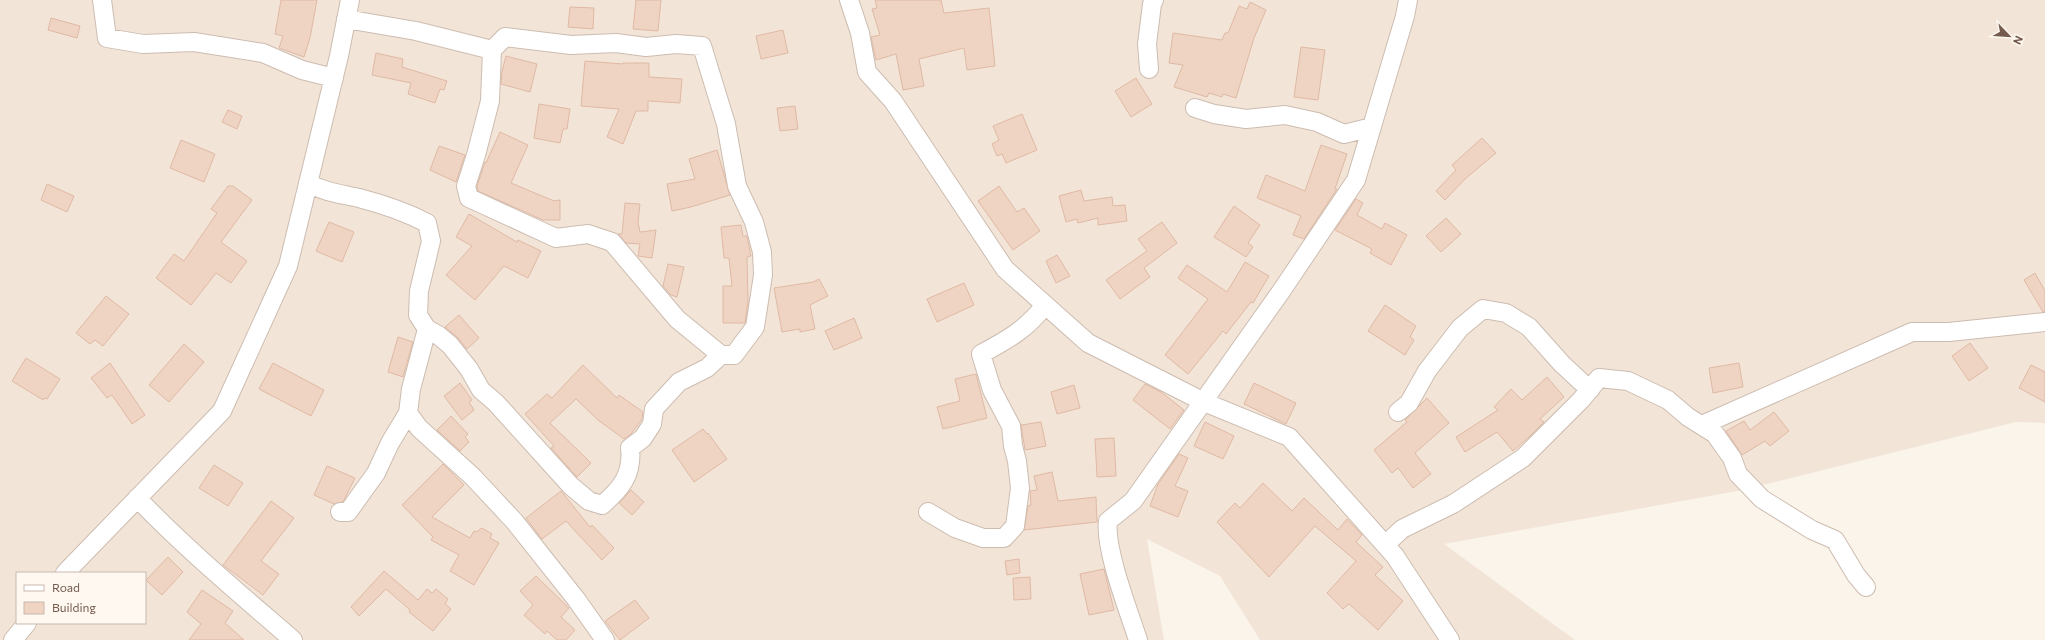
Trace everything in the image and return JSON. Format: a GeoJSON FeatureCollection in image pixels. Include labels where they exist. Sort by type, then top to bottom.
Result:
{"type":"FeatureCollection","features":[{"type":"Feature","properties":{"kind":"street"},"geometry":{"type":"LineString","coordinates":[[102,0],[107,38],[143,44],[194,42],[263,54],[302,70],[334,78]]}},
{"type":"Feature","properties":{"kind":"street"},"geometry":{"type":"LineString","coordinates":[[66,572],[222,411],[288,266],[334,78],[350,0]]}},
{"type":"Feature","properties":{"kind":"street"},"geometry":{"type":"LineString","coordinates":[[849,0],[860,33],[867,72],[893,101],[1004,269],[1088,343],[1204,402],[1289,437],[1395,556],[1450,640]]}},
{"type":"Feature","properties":{"kind":"street"},"geometry":{"type":"LineString","coordinates":[[1150,69],[1147,44],[1152,4],[1154,0]]}},
{"type":"Feature","properties":{"kind":"street"},"geometry":{"type":"LineString","coordinates":[[1138,640],[1120,584],[1110,546],[1107,531],[1108,521],[1133,501],[1171,445],[1204,402],[1356,180],[1405,16],[1408,0]]}},
{"type":"Feature","properties":{"kind":"street"},"geometry":{"type":"LineString","coordinates":[[346,19],[416,31],[492,50]]}},
{"type":"Feature","properties":{"kind":"street"},"geometry":{"type":"LineString","coordinates":[[505,37],[571,45],[616,43],[646,47],[676,44],[702,46],[726,124],[737,186],[754,222],[762,252],[763,275],[755,327],[734,355],[721,355],[677,319],[612,242],[588,234],[556,238],[469,198],[466,186],[476,155],[490,101],[492,50],[505,37]]}},
{"type":"Feature","properties":{"kind":"street"},"geometry":{"type":"LineString","coordinates":[[1195,108],[1214,114],[1246,119],[1285,115],[1317,122],[1344,134],[1372,127]]}},
{"type":"Feature","properties":{"kind":"street"},"geometry":{"type":"LineString","coordinates":[[308,183],[321,190],[389,207],[414,216],[427,223],[431,241],[420,284],[418,315],[427,329],[438,335],[450,345],[469,369],[481,390],[496,403],[571,486],[589,501],[602,505],[614,495],[625,479],[632,462],[630,448],[643,438],[652,424],[654,409],[679,382],[707,368],[721,355]]}},
{"type":"Feature","properties":{"kind":"street"},"geometry":{"type":"LineString","coordinates":[[928,512],[956,528],[983,538],[1004,538],[1015,526],[1020,488],[1011,426],[992,390],[981,354],[1011,338],[1034,320],[1045,305]]}},
{"type":"Feature","properties":{"kind":"street"},"geometry":{"type":"LineString","coordinates":[[1398,412],[1408,403],[1427,371],[1460,328],[1484,309],[1506,314],[1529,327],[1562,364],[1590,390]]}},
{"type":"Feature","properties":{"kind":"street"},"geometry":{"type":"LineString","coordinates":[[1702,425],[1912,332],[1949,332],[2045,322]]}},
{"type":"Feature","properties":{"kind":"street"},"geometry":{"type":"LineString","coordinates":[[340,512],[348,512],[376,473],[390,443],[408,413],[411,389],[427,329]]}},
{"type":"Feature","properties":{"kind":"street"},"geometry":{"type":"LineString","coordinates":[[1385,545],[1402,529],[1453,504],[1524,458],[1590,390],[1599,378],[1628,381],[1668,400],[1715,434],[1732,458],[1738,474],[1762,499],[1812,530],[1836,540],[1856,575],[1866,587]]}},
{"type":"Feature","properties":{"kind":"street"},"geometry":{"type":"LineString","coordinates":[[408,413],[419,428],[473,477],[515,522],[576,599],[605,640]]}},
{"type":"Feature","properties":{"kind":"street"},"geometry":{"type":"LineString","coordinates":[[137,498],[207,565],[293,640]]}},
{"type":"Feature","properties":{"kind":"street"},"geometry":{"type":"LineString","coordinates":[[14,640],[25,624]]}},
{"type":"Feature","properties":{"kind":"shaded area"},"geometry":{"type":"Polygon","coordinates":[[[0,0],[2045,0],[2045,423],[2016,422],[1743,490],[1444,544],[1575,640],[1260,640],[1220,576],[1147,539],[1164,640],[0,640],[0,0]]]}},
{"type":"Feature","properties":{"kind":"building"},"geometry":{"type":"Polygon","coordinates":[[[281,0],[317,0],[310,38],[304,57],[279,48],[283,36],[275,34],[281,0]]]}},
{"type":"Feature","properties":{"kind":"building"},"geometry":{"type":"Polygon","coordinates":[[[636,0],[661,0],[658,31],[633,29],[636,0]]]}},
{"type":"Feature","properties":{"kind":"building"},"geometry":{"type":"Polygon","coordinates":[[[875,0],[941,0],[944,13],[989,8],[995,66],[967,70],[964,48],[919,59],[924,86],[903,90],[896,54],[876,60],[871,37],[880,35],[872,9],[877,8],[875,0]]]}},
{"type":"Feature","properties":{"kind":"building"},"geometry":{"type":"Polygon","coordinates":[[[1250,2],[1266,10],[1254,38],[1236,98],[1223,94],[1222,97],[1209,93],[1207,97],[1174,87],[1183,65],[1169,63],[1173,33],[1222,40],[1225,33],[1228,33],[1239,6],[1247,9],[1250,2]]]}},
{"type":"Feature","properties":{"kind":"building"},"geometry":{"type":"Polygon","coordinates":[[[570,7],[594,8],[593,29],[568,27],[570,7]]]}},
{"type":"Feature","properties":{"kind":"building"},"geometry":{"type":"Polygon","coordinates":[[[51,18],[80,26],[77,38],[48,30],[51,18]]]}},
{"type":"Feature","properties":{"kind":"building"},"geometry":{"type":"Polygon","coordinates":[[[783,30],[788,53],[761,59],[756,36],[783,30]]]}},
{"type":"Feature","properties":{"kind":"building"},"geometry":{"type":"Polygon","coordinates":[[[1301,47],[1325,50],[1318,100],[1294,97],[1301,47]]]}},
{"type":"Feature","properties":{"kind":"building"},"geometry":{"type":"Polygon","coordinates":[[[376,53],[403,59],[402,67],[447,81],[444,90],[440,89],[435,103],[408,94],[411,83],[372,75],[376,53]]]}},
{"type":"Feature","properties":{"kind":"building"},"geometry":{"type":"Polygon","coordinates":[[[506,56],[537,64],[530,92],[501,84],[502,71],[506,56]]]}},
{"type":"Feature","properties":{"kind":"building"},"geometry":{"type":"Polygon","coordinates":[[[585,61],[623,64],[649,63],[649,77],[682,79],[680,103],[648,101],[648,111],[636,111],[623,144],[607,137],[619,109],[581,106],[585,61]]]}},
{"type":"Feature","properties":{"kind":"building"},"geometry":{"type":"Polygon","coordinates":[[[1136,78],[1152,104],[1131,117],[1115,91],[1136,78]]]}},
{"type":"Feature","properties":{"kind":"building"},"geometry":{"type":"Polygon","coordinates":[[[539,104],[570,109],[567,129],[563,129],[560,143],[534,138],[539,104]]]}},
{"type":"Feature","properties":{"kind":"building"},"geometry":{"type":"Polygon","coordinates":[[[795,106],[798,129],[780,131],[777,108],[795,106]]]}},
{"type":"Feature","properties":{"kind":"building"},"geometry":{"type":"Polygon","coordinates":[[[228,110],[242,116],[237,129],[222,122],[228,110]]]}},
{"type":"Feature","properties":{"kind":"building"},"geometry":{"type":"Polygon","coordinates":[[[1022,114],[1037,150],[1006,163],[1002,154],[997,156],[992,144],[999,140],[993,126],[1022,114]]]}},
{"type":"Feature","properties":{"kind":"building"},"geometry":{"type":"Polygon","coordinates":[[[500,132],[528,145],[511,183],[554,201],[560,200],[560,220],[543,220],[478,191],[477,186],[485,162],[486,163],[500,132]]]}},
{"type":"Feature","properties":{"kind":"building"},"geometry":{"type":"Polygon","coordinates":[[[1482,138],[1496,153],[1465,179],[1445,200],[1436,191],[1456,170],[1452,165],[1482,138]]]}},
{"type":"Feature","properties":{"kind":"building"},"geometry":{"type":"Polygon","coordinates":[[[181,140],[215,154],[204,182],[170,168],[181,140]]]}},
{"type":"Feature","properties":{"kind":"building"},"geometry":{"type":"Polygon","coordinates":[[[1321,145],[1347,154],[1335,189],[1337,189],[1304,239],[1293,235],[1301,216],[1257,198],[1266,175],[1305,191],[1321,145]]]}},
{"type":"Feature","properties":{"kind":"building"},"geometry":{"type":"Polygon","coordinates":[[[439,146],[465,155],[456,182],[430,170],[439,146]]]}},
{"type":"Feature","properties":{"kind":"building"},"geometry":{"type":"Polygon","coordinates":[[[717,150],[730,195],[672,211],[667,184],[695,179],[689,159],[717,150]]]}},
{"type":"Feature","properties":{"kind":"building"},"geometry":{"type":"Polygon","coordinates":[[[47,184],[74,196],[67,212],[41,200],[47,184]]]}},
{"type":"Feature","properties":{"kind":"building"},"geometry":{"type":"Polygon","coordinates":[[[228,186],[233,186],[252,200],[221,242],[247,261],[231,283],[216,273],[191,305],[156,278],[174,254],[184,261],[217,213],[211,209],[228,186]]]}},
{"type":"Feature","properties":{"kind":"building"},"geometry":{"type":"Polygon","coordinates":[[[999,186],[1017,212],[1024,208],[1040,231],[1013,250],[978,201],[999,186]]]}},
{"type":"Feature","properties":{"kind":"building"},"geometry":{"type":"Polygon","coordinates":[[[1081,190],[1084,201],[1112,197],[1113,206],[1125,205],[1127,221],[1098,225],[1098,218],[1078,223],[1077,219],[1066,222],[1059,196],[1081,190]]]}},
{"type":"Feature","properties":{"kind":"building"},"geometry":{"type":"Polygon","coordinates":[[[1356,199],[1363,203],[1357,215],[1382,229],[1385,223],[1407,235],[1391,265],[1370,253],[1372,249],[1335,230],[1356,199]]]}},
{"type":"Feature","properties":{"kind":"building"},"geometry":{"type":"Polygon","coordinates":[[[625,203],[640,204],[638,222],[640,232],[656,230],[652,258],[638,256],[640,244],[626,243],[618,234],[622,234],[625,203]]]}},
{"type":"Feature","properties":{"kind":"building"},"geometry":{"type":"Polygon","coordinates":[[[1234,206],[1260,225],[1248,243],[1253,247],[1246,257],[1214,237],[1234,206]]]}},
{"type":"Feature","properties":{"kind":"building"},"geometry":{"type":"Polygon","coordinates":[[[469,214],[517,242],[518,240],[541,251],[528,278],[504,266],[475,300],[446,275],[472,246],[456,237],[469,214]]]}},
{"type":"Feature","properties":{"kind":"building"},"geometry":{"type":"Polygon","coordinates":[[[1446,218],[1461,234],[1441,252],[1426,236],[1446,218]]]}},
{"type":"Feature","properties":{"kind":"building"},"geometry":{"type":"Polygon","coordinates":[[[329,222],[354,232],[342,262],[316,251],[329,222]]]}},
{"type":"Feature","properties":{"kind":"building"},"geometry":{"type":"Polygon","coordinates":[[[1162,222],[1177,243],[1144,268],[1150,277],[1120,299],[1106,280],[1147,251],[1138,239],[1162,222]]]}},
{"type":"Feature","properties":{"kind":"building"},"geometry":{"type":"Polygon","coordinates":[[[741,225],[743,236],[747,236],[751,256],[747,257],[748,301],[745,323],[723,323],[723,286],[732,286],[729,258],[724,258],[721,227],[741,225]]]}},
{"type":"Feature","properties":{"kind":"building"},"geometry":{"type":"Polygon","coordinates":[[[1057,255],[1070,276],[1056,283],[1046,261],[1057,255]]]}},
{"type":"Feature","properties":{"kind":"building"},"geometry":{"type":"Polygon","coordinates":[[[1245,262],[1269,276],[1253,303],[1251,302],[1226,334],[1223,331],[1188,374],[1165,355],[1208,299],[1178,278],[1187,265],[1227,292],[1245,262]]]}},
{"type":"Feature","properties":{"kind":"building"},"geometry":{"type":"Polygon","coordinates":[[[668,264],[684,267],[677,297],[671,295],[663,286],[668,264]]]}},
{"type":"Feature","properties":{"kind":"building"},"geometry":{"type":"Polygon","coordinates":[[[2035,273],[2045,291],[2045,312],[2043,312],[2024,280],[2035,273]]]}},
{"type":"Feature","properties":{"kind":"building"},"geometry":{"type":"Polygon","coordinates":[[[819,279],[828,296],[810,305],[815,329],[800,332],[800,329],[782,332],[774,288],[813,282],[819,279]]]}},
{"type":"Feature","properties":{"kind":"building"},"geometry":{"type":"Polygon","coordinates":[[[964,283],[974,305],[937,322],[927,299],[964,283]]]}},
{"type":"Feature","properties":{"kind":"building"},"geometry":{"type":"Polygon","coordinates":[[[106,296],[129,314],[103,346],[95,340],[90,344],[76,333],[106,296]]]}},
{"type":"Feature","properties":{"kind":"building"},"geometry":{"type":"Polygon","coordinates":[[[1385,305],[1416,326],[1410,337],[1414,340],[1405,355],[1368,331],[1385,305]]]}},
{"type":"Feature","properties":{"kind":"building"},"geometry":{"type":"Polygon","coordinates":[[[459,315],[479,338],[467,349],[457,337],[445,327],[459,315]]]}},
{"type":"Feature","properties":{"kind":"building"},"geometry":{"type":"Polygon","coordinates":[[[854,318],[862,338],[834,350],[825,331],[854,318]]]}},
{"type":"Feature","properties":{"kind":"building"},"geometry":{"type":"Polygon","coordinates":[[[398,337],[413,342],[403,377],[388,372],[398,337]]]}},
{"type":"Feature","properties":{"kind":"building"},"geometry":{"type":"Polygon","coordinates":[[[1970,343],[1988,368],[1969,381],[1952,356],[1970,343]]]}},
{"type":"Feature","properties":{"kind":"building"},"geometry":{"type":"Polygon","coordinates":[[[184,344],[204,362],[169,402],[149,385],[184,344]]]}},
{"type":"Feature","properties":{"kind":"building"},"geometry":{"type":"Polygon","coordinates":[[[26,358],[60,379],[47,399],[44,398],[43,400],[12,381],[26,358]]]}},
{"type":"Feature","properties":{"kind":"building"},"geometry":{"type":"Polygon","coordinates":[[[110,363],[145,415],[132,424],[112,395],[107,398],[91,378],[110,363]]]}},
{"type":"Feature","properties":{"kind":"building"},"geometry":{"type":"Polygon","coordinates":[[[273,363],[324,390],[311,416],[259,389],[273,363]]]}},
{"type":"Feature","properties":{"kind":"building"},"geometry":{"type":"Polygon","coordinates":[[[1739,363],[1743,387],[1713,393],[1709,368],[1739,363]]]}},
{"type":"Feature","properties":{"kind":"building"},"geometry":{"type":"Polygon","coordinates":[[[583,365],[617,398],[619,395],[643,412],[642,419],[631,434],[624,439],[598,420],[576,399],[550,423],[591,463],[577,477],[551,448],[554,446],[525,414],[547,394],[552,398],[583,365]]]}},
{"type":"Feature","properties":{"kind":"building"},"geometry":{"type":"Polygon","coordinates":[[[2031,365],[2045,372],[2045,402],[2019,388],[2031,365]]]}},
{"type":"Feature","properties":{"kind":"building"},"geometry":{"type":"Polygon","coordinates":[[[976,374],[987,418],[943,429],[937,407],[960,401],[955,379],[976,374]]]}},
{"type":"Feature","properties":{"kind":"building"},"geometry":{"type":"Polygon","coordinates":[[[1547,377],[1564,397],[1540,419],[1544,422],[1530,436],[1513,451],[1497,432],[1465,452],[1456,437],[1498,410],[1494,407],[1511,389],[1522,400],[1547,377]]]}},
{"type":"Feature","properties":{"kind":"building"},"geometry":{"type":"Polygon","coordinates":[[[460,383],[472,400],[469,402],[474,410],[462,420],[444,396],[460,383]]]}},
{"type":"Feature","properties":{"kind":"building"},"geometry":{"type":"Polygon","coordinates":[[[1254,383],[1296,403],[1286,424],[1244,404],[1254,383]]]}},
{"type":"Feature","properties":{"kind":"building"},"geometry":{"type":"Polygon","coordinates":[[[1145,384],[1161,392],[1184,410],[1170,429],[1133,400],[1145,384]]]}},
{"type":"Feature","properties":{"kind":"building"},"geometry":{"type":"Polygon","coordinates":[[[1074,385],[1080,408],[1057,414],[1051,392],[1074,385]]]}},
{"type":"Feature","properties":{"kind":"building"},"geometry":{"type":"Polygon","coordinates":[[[1427,398],[1449,423],[1415,453],[1431,474],[1413,488],[1398,468],[1392,473],[1374,450],[1407,422],[1405,420],[1427,398]]]}},
{"type":"Feature","properties":{"kind":"building"},"geometry":{"type":"Polygon","coordinates":[[[1774,412],[1789,431],[1770,446],[1765,441],[1742,455],[1726,431],[1744,421],[1750,430],[1774,412]]]}},
{"type":"Feature","properties":{"kind":"building"},"geometry":{"type":"Polygon","coordinates":[[[451,416],[468,434],[465,437],[469,442],[460,451],[437,430],[451,416]]]}},
{"type":"Feature","properties":{"kind":"building"},"geometry":{"type":"Polygon","coordinates":[[[1041,422],[1046,446],[1025,450],[1021,425],[1041,422]]]}},
{"type":"Feature","properties":{"kind":"building"},"geometry":{"type":"Polygon","coordinates":[[[1205,422],[1234,436],[1223,459],[1194,446],[1205,422]]]}},
{"type":"Feature","properties":{"kind":"building"},"geometry":{"type":"Polygon","coordinates":[[[703,429],[707,434],[708,433],[727,459],[694,482],[672,450],[703,429]]]}},
{"type":"Feature","properties":{"kind":"building"},"geometry":{"type":"Polygon","coordinates":[[[1114,438],[1116,476],[1097,477],[1095,439],[1114,438]]]}},
{"type":"Feature","properties":{"kind":"building"},"geometry":{"type":"Polygon","coordinates":[[[1179,454],[1188,458],[1175,486],[1188,491],[1178,517],[1150,506],[1158,484],[1179,454]]]}},
{"type":"Feature","properties":{"kind":"building"},"geometry":{"type":"Polygon","coordinates":[[[443,464],[464,485],[432,517],[470,538],[474,531],[476,532],[482,528],[492,534],[490,538],[499,543],[474,585],[450,571],[459,555],[431,540],[433,537],[402,505],[443,464]]]}},
{"type":"Feature","properties":{"kind":"building"},"geometry":{"type":"Polygon","coordinates":[[[214,465],[243,483],[228,506],[199,488],[214,465]]]}},
{"type":"Feature","properties":{"kind":"building"},"geometry":{"type":"Polygon","coordinates":[[[327,466],[355,478],[343,502],[334,504],[314,495],[327,466]]]}},
{"type":"Feature","properties":{"kind":"building"},"geometry":{"type":"Polygon","coordinates":[[[1052,472],[1058,501],[1096,497],[1097,522],[1024,530],[1028,506],[1031,505],[1030,491],[1037,490],[1034,476],[1052,472]]]}},
{"type":"Feature","properties":{"kind":"building"},"geometry":{"type":"Polygon","coordinates":[[[1263,483],[1292,511],[1304,498],[1338,530],[1347,519],[1362,535],[1356,542],[1383,567],[1375,575],[1403,601],[1378,630],[1349,604],[1343,609],[1327,593],[1356,561],[1315,526],[1269,577],[1217,522],[1235,503],[1240,508],[1263,483]]]}},
{"type":"Feature","properties":{"kind":"building"},"geometry":{"type":"Polygon","coordinates":[[[631,490],[644,502],[632,515],[619,503],[631,490]]]}},
{"type":"Feature","properties":{"kind":"building"},"geometry":{"type":"Polygon","coordinates":[[[561,491],[590,527],[592,525],[614,548],[602,560],[566,521],[542,539],[526,518],[561,491]]]}},
{"type":"Feature","properties":{"kind":"building"},"geometry":{"type":"Polygon","coordinates":[[[271,501],[294,518],[261,561],[279,574],[263,595],[223,565],[271,501]]]}},
{"type":"Feature","properties":{"kind":"building"},"geometry":{"type":"Polygon","coordinates":[[[168,557],[183,572],[162,595],[146,580],[168,557]]]}},
{"type":"Feature","properties":{"kind":"building"},"geometry":{"type":"Polygon","coordinates":[[[1019,559],[1020,573],[1007,575],[1005,561],[1019,559]]]}},
{"type":"Feature","properties":{"kind":"building"},"geometry":{"type":"Polygon","coordinates":[[[1104,569],[1114,610],[1089,615],[1080,574],[1104,569]]]}},
{"type":"Feature","properties":{"kind":"building"},"geometry":{"type":"Polygon","coordinates":[[[384,571],[418,600],[427,589],[432,593],[436,589],[448,599],[445,604],[451,609],[433,631],[409,612],[410,610],[386,589],[359,616],[351,607],[384,571]]]}},
{"type":"Feature","properties":{"kind":"building"},"geometry":{"type":"Polygon","coordinates":[[[536,576],[569,608],[561,617],[575,630],[566,640],[557,640],[547,631],[545,634],[524,615],[533,605],[520,591],[536,576]]]}},
{"type":"Feature","properties":{"kind":"building"},"geometry":{"type":"Polygon","coordinates":[[[1030,577],[1031,599],[1014,600],[1013,578],[1030,577]]]}},
{"type":"Feature","properties":{"kind":"building"},"geometry":{"type":"Polygon","coordinates":[[[202,590],[233,611],[225,623],[244,640],[189,640],[201,624],[187,612],[202,590]]]}},
{"type":"Feature","properties":{"kind":"building"},"geometry":{"type":"Polygon","coordinates":[[[635,600],[649,618],[620,640],[605,621],[635,600]]]}}]}
